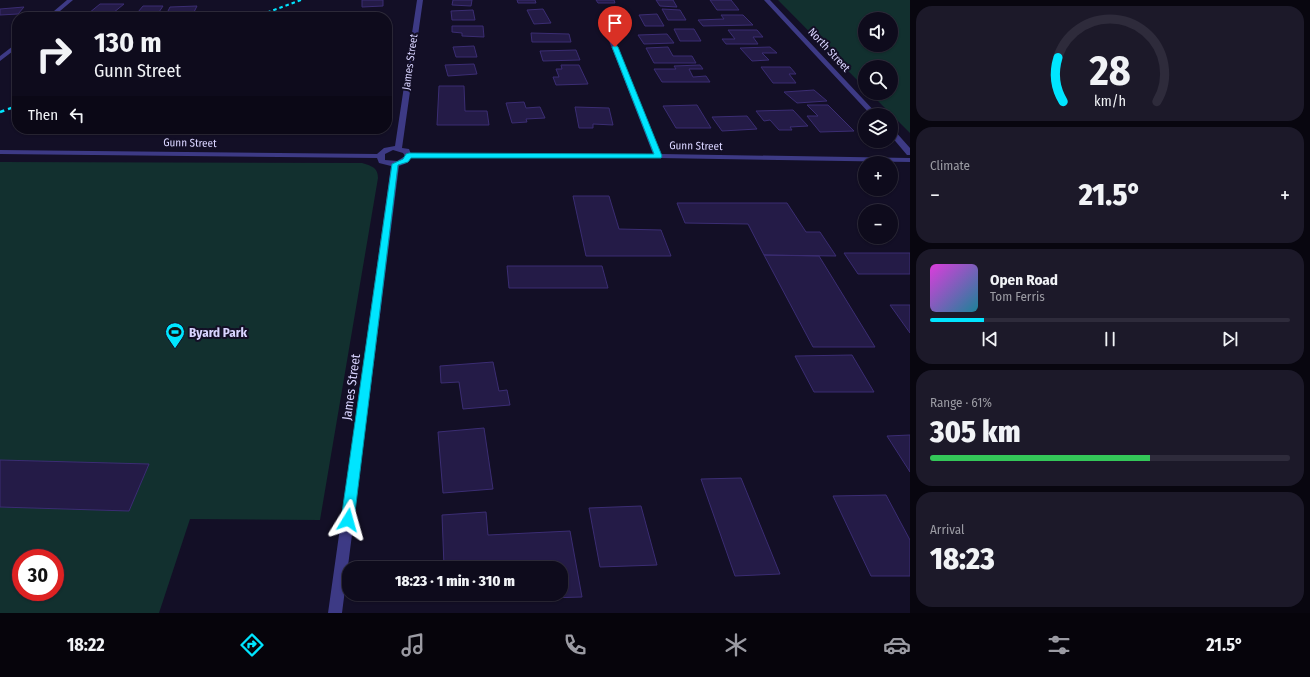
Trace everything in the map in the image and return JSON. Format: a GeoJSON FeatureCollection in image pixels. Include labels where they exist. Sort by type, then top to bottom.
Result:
{"type":"FeatureCollection","features":[{"type":"Feature","properties":{"kind":"street"},"geometry":{"type":"LineString","coordinates":[[56,12],[70,0]]}},
{"type":"Feature","properties":{"kind":"street","name":"James Street"},"geometry":{"type":"LineString","coordinates":[[398,148],[420,0]]}},
{"type":"Feature","properties":{"kind":"street","name":"North Street"},"geometry":{"type":"LineString","coordinates":[[767,0],[868,108]]}},
{"type":"Feature","properties":{"kind":"street"},"geometry":{"type":"LineString","coordinates":[[604,20],[658,156]]}},
{"type":"Feature","properties":{"kind":"street"},"geometry":{"type":"LineString","coordinates":[[0,59],[12,49]]}},
{"type":"Feature","properties":{"kind":"street"},"geometry":{"type":"LineString","coordinates":[[898,140],[910,153]]}},
{"type":"Feature","properties":{"kind":"street"},"geometry":{"type":"LineString","coordinates":[[398,148],[406,151],[409,156],[405,161],[395,164],[386,163],[381,159],[380,156],[384,151],[398,148]]}},
{"type":"Feature","properties":{"kind":"street","name":"Gunn Street"},"geometry":{"type":"LineString","coordinates":[[0,152],[380,156]]}},
{"type":"Feature","properties":{"kind":"street","name":"Gunn Street"},"geometry":{"type":"LineString","coordinates":[[409,156],[658,156],[910,160]]}},
{"type":"Feature","properties":{"kind":"street","name":"James Street"},"geometry":{"type":"LineString","coordinates":[[335,613],[395,164]]}},
{"type":"Feature","properties":{"kind":"green space"},"geometry":{"type":"Polygon","coordinates":[[[778,0],[910,0],[910,133],[898,121],[898,108],[885,108],[877,100],[898,100],[898,60],[858,60],[858,81],[778,0]]]}},
{"type":"Feature","properties":{"kind":"green space","name":"Byard Park"},"geometry":{"type":"Polygon","coordinates":[[[0,162],[362,163],[368,165],[377,171],[378,178],[320,520],[190,519],[159,613],[0,613],[0,162]]]}},
{"type":"Feature","properties":{"kind":"building"},"geometry":{"type":"Polygon","coordinates":[[[362,0],[383,0],[383,6],[362,7],[362,0]]]}},
{"type":"Feature","properties":{"kind":"building"},"geometry":{"type":"Polygon","coordinates":[[[453,0],[472,0],[471,6],[452,5],[453,0]]]}},
{"type":"Feature","properties":{"kind":"building"},"geometry":{"type":"Polygon","coordinates":[[[517,0],[535,0],[536,3],[518,3],[517,0]]]}},
{"type":"Feature","properties":{"kind":"building"},"geometry":{"type":"Polygon","coordinates":[[[596,0],[614,0],[615,3],[598,3],[596,0]]]}},
{"type":"Feature","properties":{"kind":"building"},"geometry":{"type":"Polygon","coordinates":[[[656,0],[673,0],[677,7],[660,6],[656,0]]]}},
{"type":"Feature","properties":{"kind":"building"},"geometry":{"type":"Polygon","coordinates":[[[710,0],[731,0],[739,10],[717,10],[710,0]]]}},
{"type":"Feature","properties":{"kind":"building"},"geometry":{"type":"Polygon","coordinates":[[[100,4],[124,4],[114,12],[90,12],[100,4]]]}},
{"type":"Feature","properties":{"kind":"building"},"geometry":{"type":"Polygon","coordinates":[[[143,6],[163,6],[159,12],[138,12],[143,6]]]}},
{"type":"Feature","properties":{"kind":"building"},"geometry":{"type":"Polygon","coordinates":[[[197,6],[194,12],[168,12],[170,7],[197,6]]]}},
{"type":"Feature","properties":{"kind":"building"},"geometry":{"type":"Polygon","coordinates":[[[24,7],[20,12],[12,12],[12,14],[0,15],[0,9],[24,7]]]}},
{"type":"Feature","properties":{"kind":"building"},"geometry":{"type":"Polygon","coordinates":[[[543,9],[551,23],[534,24],[527,10],[543,9]]]}},
{"type":"Feature","properties":{"kind":"building"},"geometry":{"type":"Polygon","coordinates":[[[662,9],[680,10],[686,20],[668,20],[662,9]]]}},
{"type":"Feature","properties":{"kind":"building"},"geometry":{"type":"Polygon","coordinates":[[[473,10],[475,20],[452,20],[451,11],[473,10]]]}},
{"type":"Feature","properties":{"kind":"building"},"geometry":{"type":"Polygon","coordinates":[[[657,14],[664,26],[645,26],[639,15],[657,14]]]}},
{"type":"Feature","properties":{"kind":"building"},"geometry":{"type":"Polygon","coordinates":[[[721,15],[743,15],[753,25],[703,26],[698,20],[724,19],[721,15]]]}},
{"type":"Feature","properties":{"kind":"building"},"geometry":{"type":"Polygon","coordinates":[[[452,26],[483,26],[484,37],[462,36],[462,33],[452,32],[452,26]]]}},
{"type":"Feature","properties":{"kind":"building"},"geometry":{"type":"Polygon","coordinates":[[[674,29],[694,29],[701,41],[680,41],[674,29]]]}},
{"type":"Feature","properties":{"kind":"building"},"geometry":{"type":"Polygon","coordinates":[[[728,30],[757,30],[763,37],[753,37],[758,44],[726,44],[722,39],[735,39],[728,30]]]}},
{"type":"Feature","properties":{"kind":"building"},"geometry":{"type":"Polygon","coordinates":[[[531,33],[569,34],[571,42],[532,42],[531,33]]]}},
{"type":"Feature","properties":{"kind":"building"},"geometry":{"type":"Polygon","coordinates":[[[667,34],[674,43],[644,44],[638,35],[667,34]]]}},
{"type":"Feature","properties":{"kind":"building"},"geometry":{"type":"Polygon","coordinates":[[[474,46],[477,57],[456,57],[453,47],[474,46]]]}},
{"type":"Feature","properties":{"kind":"building"},"geometry":{"type":"Polygon","coordinates":[[[668,47],[673,56],[692,56],[696,63],[654,63],[646,48],[668,47]]]}},
{"type":"Feature","properties":{"kind":"building"},"geometry":{"type":"Polygon","coordinates":[[[770,47],[777,53],[762,53],[769,60],[752,61],[740,48],[770,47]]]}},
{"type":"Feature","properties":{"kind":"building"},"geometry":{"type":"Polygon","coordinates":[[[576,50],[580,60],[543,61],[540,51],[576,50]]]}},
{"type":"Feature","properties":{"kind":"building"},"geometry":{"type":"Polygon","coordinates":[[[474,64],[477,74],[448,76],[445,65],[474,64]]]}},
{"type":"Feature","properties":{"kind":"building"},"geometry":{"type":"Polygon","coordinates":[[[561,65],[579,65],[588,84],[556,85],[553,77],[559,77],[556,69],[562,69],[561,65]]]}},
{"type":"Feature","properties":{"kind":"building"},"geometry":{"type":"Polygon","coordinates":[[[700,65],[703,69],[689,69],[693,77],[706,76],[710,82],[662,82],[654,69],[676,69],[674,66],[700,65]]]}},
{"type":"Feature","properties":{"kind":"building"},"geometry":{"type":"Polygon","coordinates":[[[761,67],[790,67],[796,74],[789,74],[796,83],[773,83],[761,67]]]}},
{"type":"Feature","properties":{"kind":"building"},"geometry":{"type":"Polygon","coordinates":[[[439,86],[464,86],[465,111],[487,111],[489,125],[437,125],[439,86]]]}},
{"type":"Feature","properties":{"kind":"building"},"geometry":{"type":"Polygon","coordinates":[[[814,90],[827,101],[797,103],[784,92],[814,90]]]}},
{"type":"Feature","properties":{"kind":"building"},"geometry":{"type":"Polygon","coordinates":[[[524,102],[526,108],[540,107],[545,118],[526,119],[527,122],[512,123],[506,103],[524,102]]]}},
{"type":"Feature","properties":{"kind":"building"},"geometry":{"type":"Polygon","coordinates":[[[697,105],[711,128],[676,128],[663,106],[697,105]]]}},
{"type":"Feature","properties":{"kind":"building"},"geometry":{"type":"Polygon","coordinates":[[[807,105],[828,105],[854,131],[820,132],[807,116],[818,116],[807,105]]]}},
{"type":"Feature","properties":{"kind":"building"},"geometry":{"type":"Polygon","coordinates":[[[575,107],[609,108],[613,125],[593,124],[593,128],[579,128],[575,107]]]}},
{"type":"Feature","properties":{"kind":"building"},"geometry":{"type":"Polygon","coordinates":[[[793,110],[808,126],[790,127],[792,130],[779,130],[770,120],[764,121],[756,111],[793,110]]]}},
{"type":"Feature","properties":{"kind":"building"},"geometry":{"type":"Polygon","coordinates":[[[747,116],[757,129],[722,131],[712,117],[747,116]]]}},
{"type":"Feature","properties":{"kind":"building"},"geometry":{"type":"Polygon","coordinates":[[[573,196],[609,196],[619,229],[661,230],[671,256],[586,256],[573,196]]]}},
{"type":"Feature","properties":{"kind":"building"},"geometry":{"type":"Polygon","coordinates":[[[677,203],[787,203],[806,232],[820,232],[836,256],[764,255],[748,224],[685,223],[677,203]]]}},
{"type":"Feature","properties":{"kind":"building"},"geometry":{"type":"Polygon","coordinates":[[[844,253],[910,253],[910,274],[858,274],[844,253]]]}},
{"type":"Feature","properties":{"kind":"building"},"geometry":{"type":"Polygon","coordinates":[[[764,255],[819,256],[875,347],[813,347],[764,255]]]}},
{"type":"Feature","properties":{"kind":"building"},"geometry":{"type":"Polygon","coordinates":[[[507,266],[602,266],[608,288],[509,288],[507,266]]]}},
{"type":"Feature","properties":{"kind":"building"},"geometry":{"type":"Polygon","coordinates":[[[890,305],[910,305],[910,333],[890,305]]]}},
{"type":"Feature","properties":{"kind":"building"},"geometry":{"type":"Polygon","coordinates":[[[852,355],[874,392],[814,392],[795,356],[852,355]]]}},
{"type":"Feature","properties":{"kind":"building"},"geometry":{"type":"Polygon","coordinates":[[[493,362],[499,391],[507,390],[510,405],[463,409],[459,382],[441,383],[440,366],[493,362]]]}},
{"type":"Feature","properties":{"kind":"building"},"geometry":{"type":"Polygon","coordinates":[[[484,428],[493,489],[443,493],[438,432],[484,428]]]}},
{"type":"Feature","properties":{"kind":"building"},"geometry":{"type":"Polygon","coordinates":[[[910,435],[910,472],[887,436],[910,435]]]}},
{"type":"Feature","properties":{"kind":"building"},"geometry":{"type":"Polygon","coordinates":[[[0,460],[149,464],[129,511],[0,507],[0,460]]]}},
{"type":"Feature","properties":{"kind":"building"},"geometry":{"type":"Polygon","coordinates":[[[741,478],[780,574],[735,576],[701,479],[741,478]]]}},
{"type":"Feature","properties":{"kind":"building"},"geometry":{"type":"Polygon","coordinates":[[[886,495],[910,540],[910,576],[871,576],[833,496],[886,495]]]}},
{"type":"Feature","properties":{"kind":"building"},"geometry":{"type":"Polygon","coordinates":[[[641,506],[657,565],[600,567],[589,508],[641,506]]]}},
{"type":"Feature","properties":{"kind":"building"},"geometry":{"type":"Polygon","coordinates":[[[486,512],[488,535],[570,531],[582,597],[568,597],[568,561],[444,561],[442,515],[486,512]]]}},
{"type":"Feature","properties":{"kind":"railway"},"geometry":{"type":"LineString","coordinates":[[269,12],[301,0]]}},
{"type":"Feature","properties":{"kind":"railway"},"geometry":{"type":"LineString","coordinates":[[0,112],[12,108]]}},
{"type":"Feature","properties":{"kind":"place","name":"Byard Park"},"geometry":{"type":"Point","coordinates":[175,349]}},
{"type":"Feature","properties":{"kind":"route"},"geometry":{"type":"LineString","coordinates":[[348,520],[395,164],[402,163],[409,156],[658,156],[615,47]]}}]}
